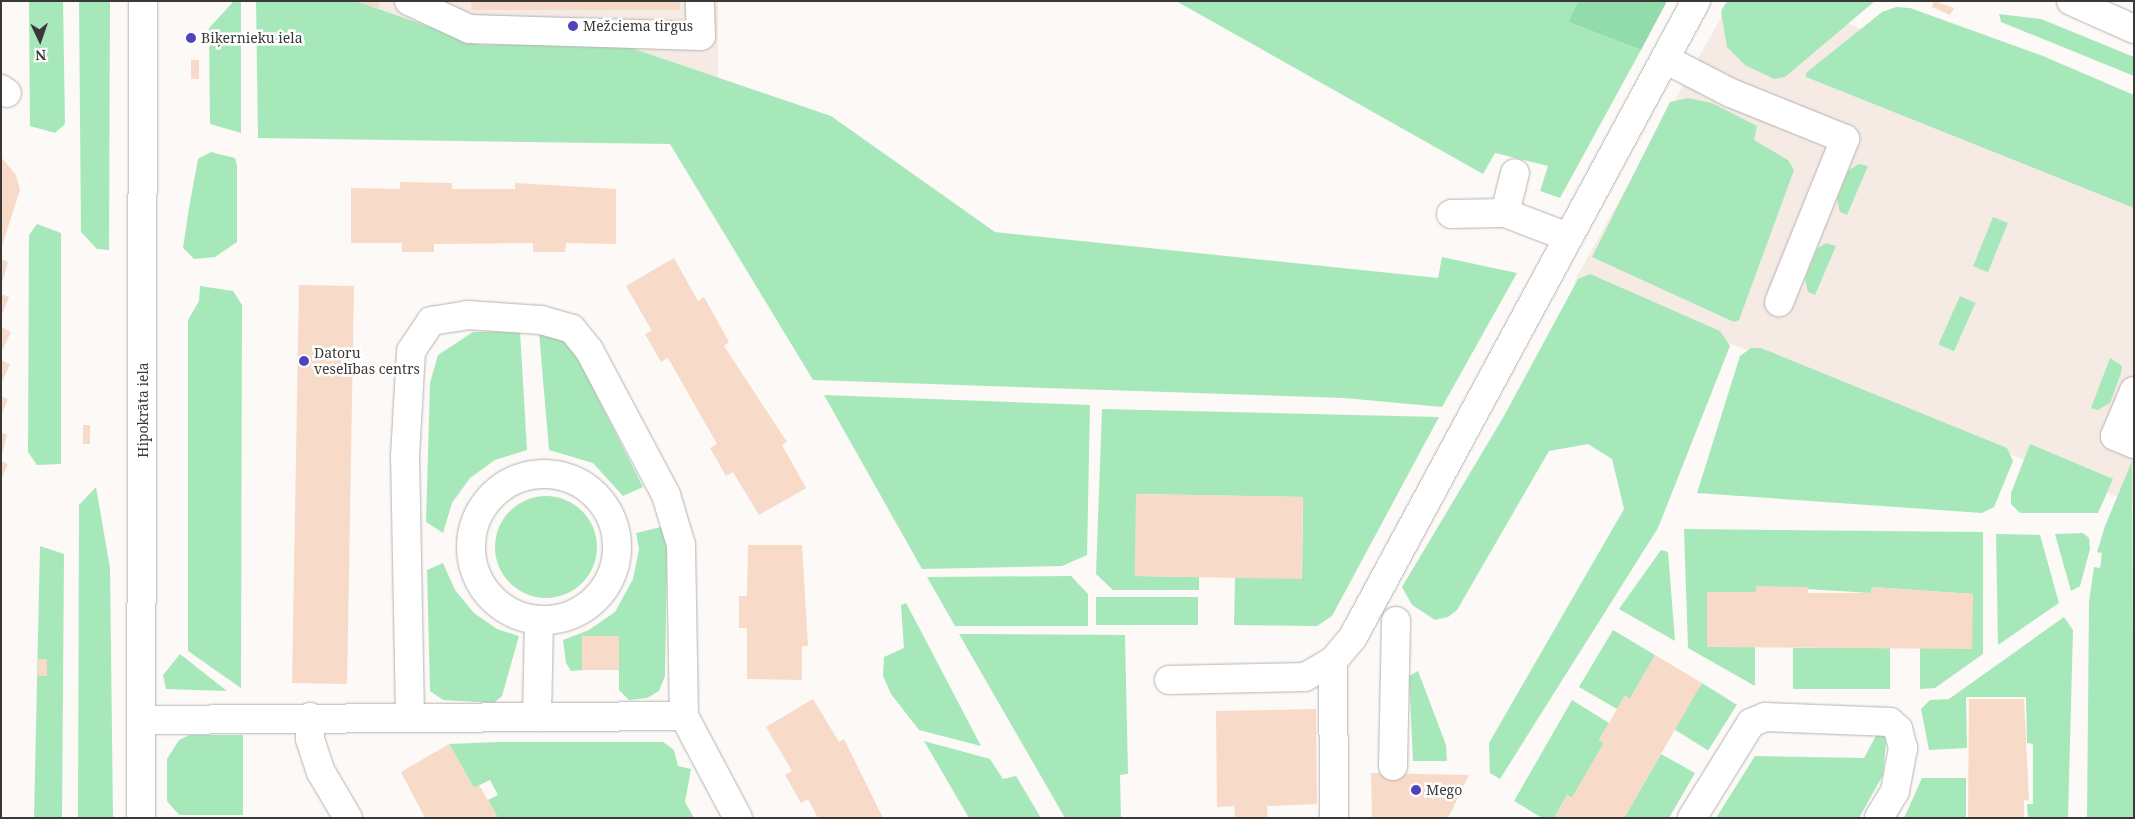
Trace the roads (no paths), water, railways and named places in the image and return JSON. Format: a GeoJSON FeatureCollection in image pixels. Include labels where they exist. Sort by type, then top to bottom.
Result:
{"type":"FeatureCollection","features":[{"type":"Feature","properties":{"kind":"street","name":"Hipokrāta iela"},"geometry":{"type":"LineString","coordinates":[[141,818],[143,720],[144,1]]}},
{"type":"Feature","properties":{"kind":"street"},"geometry":{"type":"LineString","coordinates":[[409,1],[469,30],[701,36],[700,1]]}},
{"type":"Feature","properties":{"kind":"street"},"geometry":{"type":"LineString","coordinates":[[1169,680],[1305,677],[1333,662],[1353,637],[1696,1]]}},
{"type":"Feature","properties":{"kind":"street"},"geometry":{"type":"LineString","coordinates":[[2070,1],[2131,27]]}},
{"type":"Feature","properties":{"kind":"street"},"geometry":{"type":"LineString","coordinates":[[1664,60],[1731,93],[1845,139],[1779,302]]}},
{"type":"Feature","properties":{"kind":"street"},"geometry":{"type":"LineString","coordinates":[[1505,213],[1515,173]]}},
{"type":"Feature","properties":{"kind":"street"},"geometry":{"type":"LineString","coordinates":[[1451,214],[1505,213],[1568,237]]}},
{"type":"Feature","properties":{"kind":"street"},"geometry":{"type":"LineString","coordinates":[[410,715],[405,456],[411,351],[431,321],[467,315],[541,320],[572,329],[589,350],[666,495],[680,545],[684,716],[738,818]]}},
{"type":"Feature","properties":{"kind":"street"},"geometry":{"type":"LineString","coordinates":[[2134,391],[2115,436],[2134,444]]}},
{"type":"Feature","properties":{"kind":"street"},"geometry":{"type":"LineString","coordinates":[[542,474],[578,482],[593,493],[605,506],[617,540],[612,575],[590,604],[558,619],[540,620],[520,616],[492,597],[477,575],[471,556],[478,516],[488,499],[522,477],[542,474]]}},
{"type":"Feature","properties":{"kind":"street"},"geometry":{"type":"LineString","coordinates":[[537,717],[540,620]]}},
{"type":"Feature","properties":{"kind":"street"},"geometry":{"type":"LineString","coordinates":[[1394,766],[1396,621]]}},
{"type":"Feature","properties":{"kind":"street"},"geometry":{"type":"LineString","coordinates":[[1333,662],[1334,818]]}},
{"type":"Feature","properties":{"kind":"street"},"geometry":{"type":"LineString","coordinates":[[143,720],[410,715],[537,717],[684,716]]}},
{"type":"Feature","properties":{"kind":"street"},"geometry":{"type":"LineString","coordinates":[[310,717],[310,738],[321,772],[348,818]]}},
{"type":"Feature","properties":{"kind":"street"},"geometry":{"type":"LineString","coordinates":[[1692,818],[1751,722],[1765,717],[1881,719],[1898,729],[1903,748],[1895,791],[1878,818]]}},
{"type":"Feature","properties":{"kind":"place","name":"Mežciema tirgus"},"geometry":{"type":"Point","coordinates":[573,26]}},
{"type":"Feature","properties":{"kind":"place","name":"Biķernieku iela"},"geometry":{"type":"Point","coordinates":[191,38]}},
{"type":"Feature","properties":{"kind":"place","name":"Datoru veselības centrs"},"geometry":{"type":"Point","coordinates":[304,361]}},
{"type":"Feature","properties":{"kind":"place","name":"Mego"},"geometry":{"type":"Point","coordinates":[1416,790]}}]}
